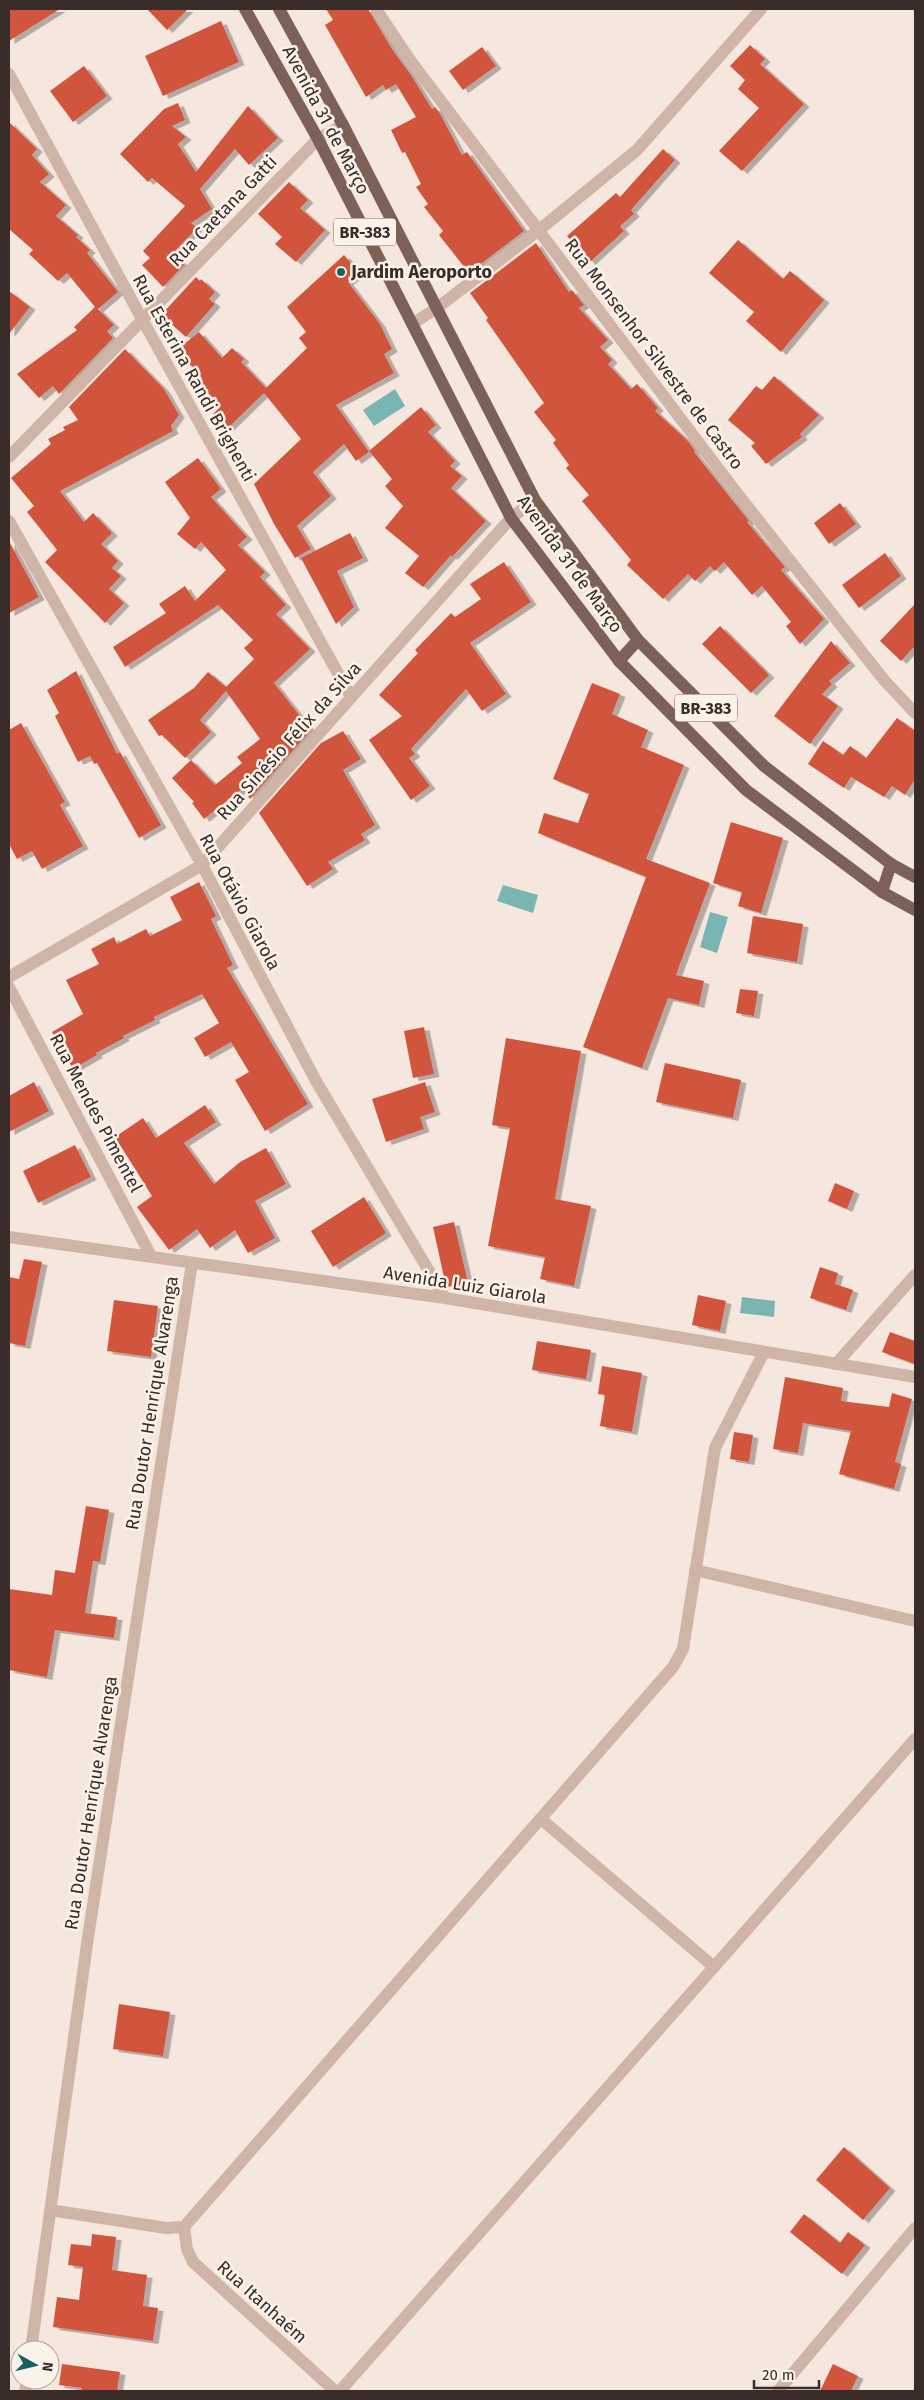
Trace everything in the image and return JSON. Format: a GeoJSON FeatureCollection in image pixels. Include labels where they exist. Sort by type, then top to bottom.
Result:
{"type":"FeatureCollection","features":[{"type":"Feature","properties":{"kind":"main road","name":"Avenida 31 de Março"},"geometry":{"type":"LineString","coordinates":[[245,9],[318,139],[512,518],[619,661],[746,790],[882,892],[915,910]]}},
{"type":"Feature","properties":{"kind":"main road","name":"Avenida 31 de Março"},"geometry":{"type":"LineString","coordinates":[[279,9],[343,125],[535,500],[638,640],[764,766],[891,864],[915,876]]}},
{"type":"Feature","properties":{"kind":"main road"},"geometry":{"type":"LineString","coordinates":[[619,661],[638,640]]}},
{"type":"Feature","properties":{"kind":"main road"},"geometry":{"type":"LineString","coordinates":[[882,892],[891,864]]}},
{"type":"Feature","properties":{"kind":"street","name":"Rua Monsenhor Silvestre de Castro"},"geometry":{"type":"LineString","coordinates":[[376,9],[410,60],[744,503],[884,680],[915,713]]}},
{"type":"Feature","properties":{"kind":"street"},"geometry":{"type":"LineString","coordinates":[[412,324],[437,308],[539,230],[637,150],[761,9]]}},
{"type":"Feature","properties":{"kind":"street","name":"Rua Esterina Randi Brighenti"},"geometry":{"type":"LineString","coordinates":[[9,74],[351,697]]}},
{"type":"Feature","properties":{"kind":"street","name":"Rua Caetana Gatti"},"geometry":{"type":"LineString","coordinates":[[9,457],[318,139],[343,125]]}},
{"type":"Feature","properties":{"kind":"street","name":"Rua Sinésio Félix da Silva"},"geometry":{"type":"LineString","coordinates":[[9,977],[202,866],[512,518],[535,500]]}},
{"type":"Feature","properties":{"kind":"street","name":"Rua Otávio Giarola"},"geometry":{"type":"LineString","coordinates":[[9,521],[202,866],[316,1081],[445,1298]]}},
{"type":"Feature","properties":{"kind":"street","name":"Rua Mendes Pimentel"},"geometry":{"type":"LineString","coordinates":[[9,987],[151,1256]]}},
{"type":"Feature","properties":{"kind":"street","name":"Avenida Luiz Giarola"},"geometry":{"type":"LineString","coordinates":[[9,1237],[445,1298],[915,1377]]}},
{"type":"Feature","properties":{"kind":"street","name":"Rua Doutor Henrique Alvarenga"},"geometry":{"type":"LineString","coordinates":[[32,2340],[87,1944],[192,1262]]}},
{"type":"Feature","properties":{"kind":"street"},"geometry":{"type":"LineString","coordinates":[[836,1364],[915,1275]]}},
{"type":"Feature","properties":{"kind":"street"},"geometry":{"type":"LineString","coordinates":[[50,2210],[166,2228],[184,2227],[674,1667],[682,1649],[715,1448],[764,1352]]}},
{"type":"Feature","properties":{"kind":"street"},"geometry":{"type":"LineString","coordinates":[[695,1570],[915,1621]]}},
{"type":"Feature","properties":{"kind":"street"},"geometry":{"type":"LineString","coordinates":[[340,2391],[915,1739]]}},
{"type":"Feature","properties":{"kind":"street"},"geometry":{"type":"LineString","coordinates":[[541,1819],[714,1967]]}},
{"type":"Feature","properties":{"kind":"street","name":"Rua Itanhaém"},"geometry":{"type":"LineString","coordinates":[[184,2227],[187,2249],[193,2262],[336,2391]]}},
{"type":"Feature","properties":{"kind":"street"},"geometry":{"type":"LineString","coordinates":[[778,2391],[915,2228]]}},
{"type":"Feature","properties":{"kind":"water"},"geometry":{"type":"Polygon","coordinates":[[[395,389],[405,406],[374,426],[363,410],[395,389]]]}},
{"type":"Feature","properties":{"kind":"water"},"geometry":{"type":"Polygon","coordinates":[[[503,885],[538,895],[533,913],[497,901],[503,885]]]}},
{"type":"Feature","properties":{"kind":"water"},"geometry":{"type":"Polygon","coordinates":[[[710,912],[728,917],[717,953],[700,947],[710,912]]]}},
{"type":"Feature","properties":{"kind":"water"},"geometry":{"type":"Polygon","coordinates":[[[742,1297],[775,1301],[774,1317],[740,1313],[742,1297]]]}},
{"type":"Feature","properties":{"kind":"building"},"geometry":{"type":"Polygon","coordinates":[[[9,9],[60,9],[9,41],[9,9]]]}},
{"type":"Feature","properties":{"kind":"building"},"geometry":{"type":"Polygon","coordinates":[[[147,9],[188,9],[167,30],[147,9]]]}},
{"type":"Feature","properties":{"kind":"building"},"geometry":{"type":"Polygon","coordinates":[[[326,9],[368,9],[432,109],[435,107],[439,112],[462,155],[467,152],[524,231],[469,273],[439,235],[443,231],[424,207],[428,204],[416,187],[421,184],[405,152],[402,153],[391,130],[416,117],[396,84],[386,90],[383,85],[366,97],[325,25],[333,20],[326,9]]]}},
{"type":"Feature","properties":{"kind":"building"},"geometry":{"type":"Polygon","coordinates":[[[221,21],[239,62],[163,96],[145,56],[221,21]]]}},
{"type":"Feature","properties":{"kind":"building"},"geometry":{"type":"Polygon","coordinates":[[[750,45],[765,59],[760,64],[804,104],[742,171],[719,151],[759,108],[738,89],[745,80],[730,66],[750,45]]]}},
{"type":"Feature","properties":{"kind":"building"},"geometry":{"type":"Polygon","coordinates":[[[482,47],[496,66],[463,90],[449,71],[482,47]]]}},
{"type":"Feature","properties":{"kind":"building"},"geometry":{"type":"Polygon","coordinates":[[[84,66],[107,96],[73,122],[50,91],[84,66]]]}},
{"type":"Feature","properties":{"kind":"building"},"geometry":{"type":"Polygon","coordinates":[[[178,103],[185,120],[172,126],[186,137],[178,144],[196,172],[248,106],[278,138],[249,165],[235,149],[200,189],[212,209],[191,223],[197,228],[173,253],[184,265],[163,287],[142,265],[150,258],[143,251],[185,206],[152,178],[148,182],[120,154],[164,109],[178,103]]]}},
{"type":"Feature","properties":{"kind":"building"},"geometry":{"type":"Polygon","coordinates":[[[9,122],[37,149],[32,155],[49,174],[40,182],[66,205],[56,216],[78,235],[76,237],[90,250],[87,253],[118,292],[98,309],[114,325],[107,331],[113,338],[59,394],[53,386],[39,398],[17,374],[77,330],[74,327],[95,307],[67,273],[58,281],[29,254],[33,250],[9,229],[9,122]]]}},
{"type":"Feature","properties":{"kind":"building"},"geometry":{"type":"Polygon","coordinates":[[[663,149],[675,160],[631,210],[634,214],[620,226],[624,231],[590,262],[567,236],[616,193],[620,197],[663,149]]]}},
{"type":"Feature","properties":{"kind":"building"},"geometry":{"type":"Polygon","coordinates":[[[289,182],[308,200],[300,208],[325,230],[296,262],[275,244],[282,237],[258,214],[289,182]]]}},
{"type":"Feature","properties":{"kind":"building"},"geometry":{"type":"Polygon","coordinates":[[[738,240],[783,279],[790,271],[824,300],[781,352],[746,321],[754,312],[709,273],[738,240]]]}},
{"type":"Feature","properties":{"kind":"building"},"geometry":{"type":"Polygon","coordinates":[[[536,243],[569,292],[572,290],[584,305],[579,308],[608,340],[600,347],[612,360],[608,364],[631,389],[637,384],[658,408],[655,411],[688,441],[694,452],[749,521],[747,522],[785,567],[781,570],[824,619],[800,644],[786,626],[791,622],[762,586],[752,595],[724,562],[715,571],[710,566],[695,581],[688,574],[663,599],[627,565],[631,560],[582,501],[589,495],[566,468],[569,465],[553,443],[556,440],[534,412],[544,403],[486,320],[488,318],[470,293],[536,243]]]}},
{"type":"Feature","properties":{"kind":"building"},"geometry":{"type":"Polygon","coordinates":[[[344,255],[359,273],[348,282],[380,324],[392,349],[384,354],[394,373],[336,405],[369,452],[356,461],[344,444],[313,472],[331,496],[297,526],[311,549],[295,558],[274,524],[254,484],[301,439],[264,393],[227,429],[213,414],[221,406],[198,383],[202,378],[177,350],[199,332],[222,358],[232,348],[244,359],[241,362],[266,388],[307,348],[299,338],[306,332],[287,307],[344,255]]]}},
{"type":"Feature","properties":{"kind":"building"},"geometry":{"type":"Polygon","coordinates":[[[196,277],[200,281],[201,279],[215,292],[209,299],[215,304],[186,337],[161,315],[196,277]]]}},
{"type":"Feature","properties":{"kind":"building"},"geometry":{"type":"Polygon","coordinates":[[[9,291],[30,307],[9,334],[9,291]]]}},
{"type":"Feature","properties":{"kind":"building"},"geometry":{"type":"Polygon","coordinates":[[[125,349],[164,389],[179,415],[171,426],[173,431],[60,491],[84,522],[93,513],[112,533],[101,544],[118,561],[112,568],[121,576],[109,589],[124,603],[105,623],[45,562],[57,550],[27,512],[34,506],[11,478],[51,444],[48,439],[65,430],[63,427],[78,420],[69,407],[125,349]]]}},
{"type":"Feature","properties":{"kind":"building"},"geometry":{"type":"Polygon","coordinates":[[[774,376],[819,415],[800,434],[802,437],[766,464],[751,446],[755,443],[728,420],[756,386],[762,390],[774,376]]]}},
{"type":"Feature","properties":{"kind":"building"},"geometry":{"type":"Polygon","coordinates":[[[421,407],[436,425],[428,432],[455,461],[450,466],[462,476],[451,488],[486,521],[452,557],[451,555],[423,587],[405,573],[419,556],[385,528],[403,506],[385,486],[392,479],[369,451],[421,407]]]}},
{"type":"Feature","properties":{"kind":"building"},"geometry":{"type":"Polygon","coordinates":[[[198,458],[221,489],[211,497],[247,537],[238,545],[265,572],[260,577],[286,605],[276,614],[310,649],[274,683],[311,730],[250,799],[243,788],[204,819],[192,803],[194,802],[172,778],[191,760],[215,785],[242,763],[237,757],[260,739],[226,691],[200,720],[211,732],[185,758],[162,735],[159,736],[148,720],[194,688],[208,672],[226,687],[254,659],[244,648],[253,640],[218,605],[125,667],[113,647],[166,613],[159,604],[185,586],[195,601],[226,570],[201,542],[195,549],[177,534],[190,518],[165,482],[198,458]]]}},
{"type":"Feature","properties":{"kind":"building"},"geometry":{"type":"Polygon","coordinates":[[[840,503],[856,524],[829,544],[814,523],[840,503]]]}},
{"type":"Feature","properties":{"kind":"building"},"geometry":{"type":"Polygon","coordinates":[[[350,533],[363,558],[337,571],[354,607],[336,624],[301,558],[350,533]]]}},
{"type":"Feature","properties":{"kind":"building"},"geometry":{"type":"Polygon","coordinates":[[[9,541],[39,597],[9,613],[9,541]]]}},
{"type":"Feature","properties":{"kind":"building"},"geometry":{"type":"Polygon","coordinates":[[[885,553],[901,576],[859,608],[842,585],[885,553]]]}},
{"type":"Feature","properties":{"kind":"building"},"geometry":{"type":"Polygon","coordinates":[[[504,562],[531,602],[470,643],[506,694],[482,711],[466,689],[411,749],[415,754],[409,758],[430,786],[411,800],[369,740],[402,716],[379,695],[418,653],[415,650],[451,613],[455,617],[481,599],[470,584],[504,562]]]}},
{"type":"Feature","properties":{"kind":"building"},"geometry":{"type":"Polygon","coordinates":[[[915,604],[915,646],[901,661],[880,641],[915,604]]]}},
{"type":"Feature","properties":{"kind":"building"},"geometry":{"type":"Polygon","coordinates":[[[720,626],[769,675],[751,693],[702,644],[720,626]]]}},
{"type":"Feature","properties":{"kind":"building"},"geometry":{"type":"Polygon","coordinates":[[[831,641],[850,663],[829,681],[832,684],[822,694],[838,706],[810,744],[774,716],[831,641]]]}},
{"type":"Feature","properties":{"kind":"building"},"geometry":{"type":"Polygon","coordinates":[[[76,671],[117,754],[120,752],[161,825],[139,838],[97,763],[94,764],[90,756],[78,762],[55,716],[59,713],[47,690],[76,671]]]}},
{"type":"Feature","properties":{"kind":"building"},"geometry":{"type":"Polygon","coordinates":[[[592,683],[620,694],[612,714],[648,730],[641,747],[684,765],[646,859],[710,883],[676,975],[704,981],[699,1005],[668,998],[642,1068],[583,1047],[646,877],[538,833],[544,813],[578,823],[589,794],[553,779],[592,683]]]}},
{"type":"Feature","properties":{"kind":"building"},"geometry":{"type":"Polygon","coordinates":[[[897,718],[915,731],[915,779],[905,795],[892,786],[884,797],[851,777],[844,788],[808,764],[823,741],[843,755],[850,746],[866,758],[897,718]]]}},
{"type":"Feature","properties":{"kind":"building"},"geometry":{"type":"Polygon","coordinates":[[[21,723],[65,802],[60,805],[83,846],[42,869],[32,851],[17,859],[9,844],[9,730],[21,723]]]}},
{"type":"Feature","properties":{"kind":"building"},"geometry":{"type":"Polygon","coordinates":[[[343,731],[361,759],[343,770],[375,825],[361,834],[365,840],[328,862],[333,869],[307,886],[259,813],[321,743],[343,731]]]}},
{"type":"Feature","properties":{"kind":"building"},"geometry":{"type":"Polygon","coordinates":[[[731,822],[783,838],[761,913],[738,906],[742,892],[713,883],[731,822]]]}},
{"type":"Feature","properties":{"kind":"building"},"geometry":{"type":"Polygon","coordinates":[[[199,882],[216,916],[211,919],[233,965],[227,968],[308,1104],[265,1131],[235,1080],[249,1072],[231,1042],[205,1057],[194,1038],[219,1023],[202,994],[154,1017],[155,1020],[123,1036],[124,1038],[96,1053],[97,1055],[73,1069],[52,1032],[83,1014],[66,980],[99,964],[91,949],[114,937],[117,944],[146,929],[150,936],[182,920],[170,897],[199,882]]]}},
{"type":"Feature","properties":{"kind":"building"},"geometry":{"type":"Polygon","coordinates":[[[753,916],[803,924],[797,962],[747,953],[753,916]]]}},
{"type":"Feature","properties":{"kind":"building"},"geometry":{"type":"Polygon","coordinates":[[[740,989],[758,991],[754,1016],[736,1013],[740,989]]]}},
{"type":"Feature","properties":{"kind":"building"},"geometry":{"type":"Polygon","coordinates":[[[424,1027],[434,1074],[413,1078],[404,1031],[424,1027]]]}},
{"type":"Feature","properties":{"kind":"building"},"geometry":{"type":"Polygon","coordinates":[[[506,1038],[581,1051],[555,1199],[591,1206],[574,1286],[540,1279],[545,1257],[488,1246],[510,1128],[492,1125],[506,1038]]]}},
{"type":"Feature","properties":{"kind":"building"},"geometry":{"type":"Polygon","coordinates":[[[665,1063],[741,1080],[733,1118],[656,1102],[665,1063]]]}},
{"type":"Feature","properties":{"kind":"building"},"geometry":{"type":"Polygon","coordinates":[[[34,1082],[49,1111],[9,1132],[9,1096],[34,1082]]]}},
{"type":"Feature","properties":{"kind":"building"},"geometry":{"type":"Polygon","coordinates":[[[425,1082],[435,1112],[420,1117],[424,1129],[386,1142],[372,1099],[425,1082]]]}},
{"type":"Feature","properties":{"kind":"building"},"geometry":{"type":"Polygon","coordinates":[[[205,1105],[216,1122],[184,1143],[214,1184],[240,1162],[266,1148],[286,1184],[255,1201],[275,1238],[248,1253],[235,1230],[210,1248],[197,1229],[169,1250],[137,1207],[152,1196],[115,1137],[143,1118],[156,1138],[205,1105]]]}},
{"type":"Feature","properties":{"kind":"building"},"geometry":{"type":"Polygon","coordinates":[[[75,1145],[91,1177],[38,1203],[23,1171],[75,1145]]]}},
{"type":"Feature","properties":{"kind":"building"},"geometry":{"type":"Polygon","coordinates":[[[835,1183],[854,1191],[847,1209],[828,1201],[835,1183]]]}},
{"type":"Feature","properties":{"kind":"building"},"geometry":{"type":"Polygon","coordinates":[[[364,1197],[386,1233],[333,1267],[311,1231],[364,1197]]]}},
{"type":"Feature","properties":{"kind":"building"},"geometry":{"type":"Polygon","coordinates":[[[454,1222],[468,1283],[448,1287],[445,1282],[433,1227],[454,1222]]]}},
{"type":"Feature","properties":{"kind":"building"},"geometry":{"type":"Polygon","coordinates":[[[24,1259],[42,1262],[25,1346],[9,1343],[9,1277],[19,1279],[24,1259]]]}},
{"type":"Feature","properties":{"kind":"building"},"geometry":{"type":"Polygon","coordinates":[[[820,1267],[838,1273],[835,1284],[853,1290],[846,1310],[810,1298],[820,1267]]]}},
{"type":"Feature","properties":{"kind":"building"},"geometry":{"type":"Polygon","coordinates":[[[698,1295],[726,1301],[720,1331],[692,1325],[698,1295]]]}},
{"type":"Feature","properties":{"kind":"building"},"geometry":{"type":"Polygon","coordinates":[[[114,1300],[158,1306],[151,1357],[107,1351],[114,1300]]]}},
{"type":"Feature","properties":{"kind":"building"},"geometry":{"type":"Polygon","coordinates":[[[890,1332],[915,1341],[915,1364],[882,1352],[890,1332]]]}},
{"type":"Feature","properties":{"kind":"building"},"geometry":{"type":"Polygon","coordinates":[[[537,1341],[591,1350],[586,1379],[532,1370],[537,1341]]]}},
{"type":"Feature","properties":{"kind":"building"},"geometry":{"type":"Polygon","coordinates":[[[602,1366],[642,1373],[632,1432],[600,1426],[605,1395],[598,1394],[602,1366]]]}},
{"type":"Feature","properties":{"kind":"building"},"geometry":{"type":"Polygon","coordinates":[[[785,1377],[843,1388],[841,1401],[889,1407],[892,1393],[912,1399],[895,1462],[901,1464],[894,1489],[839,1474],[851,1431],[803,1423],[798,1453],[773,1449],[785,1377]]]}},
{"type":"Feature","properties":{"kind":"building"},"geometry":{"type":"Polygon","coordinates":[[[734,1432],[753,1435],[749,1462],[730,1459],[734,1432]]]}},
{"type":"Feature","properties":{"kind":"building"},"geometry":{"type":"Polygon","coordinates":[[[86,1506],[109,1510],[100,1562],[93,1561],[85,1613],[117,1617],[114,1638],[55,1630],[47,1677],[9,1670],[9,1589],[52,1595],[55,1570],[75,1573],[86,1506]]]}},
{"type":"Feature","properties":{"kind":"building"},"geometry":{"type":"Polygon","coordinates":[[[119,2004],[170,2012],[163,2056],[113,2049],[119,2004]]]}},
{"type":"Feature","properties":{"kind":"building"},"geometry":{"type":"Polygon","coordinates":[[[844,2147],[890,2188],[863,2220],[816,2180],[844,2147]]]}},
{"type":"Feature","properties":{"kind":"building"},"geometry":{"type":"Polygon","coordinates":[[[804,2214],[840,2243],[848,2232],[865,2245],[842,2274],[790,2232],[804,2214]]]}},
{"type":"Feature","properties":{"kind":"building"},"geometry":{"type":"Polygon","coordinates":[[[92,2234],[116,2237],[112,2270],[147,2275],[143,2306],[158,2308],[153,2341],[53,2327],[57,2297],[79,2300],[83,2267],[68,2265],[71,2244],[91,2246],[92,2234]]]}},
{"type":"Feature","properties":{"kind":"building"},"geometry":{"type":"Polygon","coordinates":[[[62,2364],[120,2372],[117,2391],[81,2391],[82,2388],[60,2385],[62,2364]]]}},
{"type":"Feature","properties":{"kind":"building"},"geometry":{"type":"Polygon","coordinates":[[[833,2364],[858,2376],[851,2391],[820,2391],[833,2364]]]}},
{"type":"Feature","properties":{"kind":"place","name":"Jardim Aeroporto"},"geometry":{"type":"Point","coordinates":[341,272]}}]}
